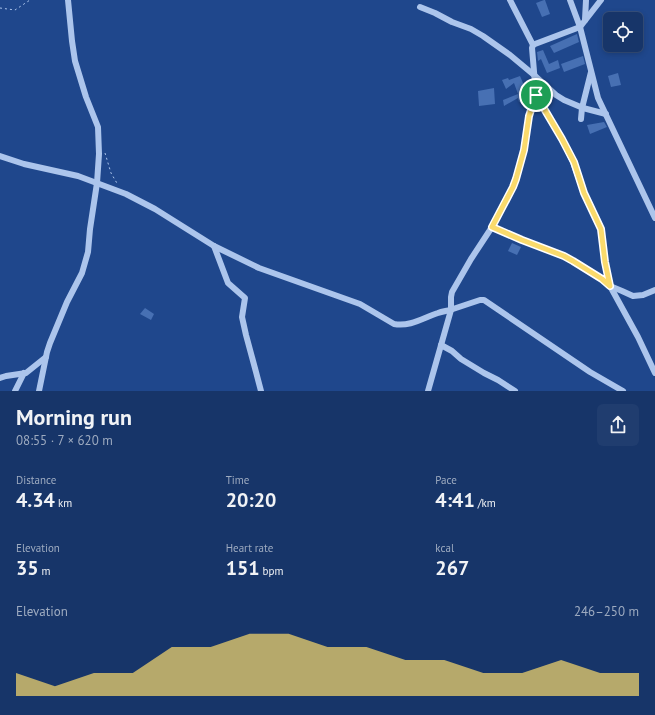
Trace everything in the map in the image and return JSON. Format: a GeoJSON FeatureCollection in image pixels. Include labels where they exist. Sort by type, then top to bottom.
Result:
{"type":"FeatureCollection","features":[{"type":"Feature","properties":{"kind":"street"},"geometry":{"type":"LineString","coordinates":[[39,391],[50,343],[67,302],[82,273],[88,252],[97,182],[99,154],[98,127],[75,61],[68,0]]}},
{"type":"Feature","properties":{"kind":"street"},"geometry":{"type":"LineString","coordinates":[[428,391],[428,386],[451,310],[452,292],[492,227],[513,187],[524,150],[529,116],[536,95],[533,46],[510,0]]}},
{"type":"Feature","properties":{"kind":"street"},"geometry":{"type":"LineString","coordinates":[[571,0],[580,27],[598,98],[655,218]]}},
{"type":"Feature","properties":{"kind":"street"},"geometry":{"type":"LineString","coordinates":[[585,20],[586,0]]}},
{"type":"Feature","properties":{"kind":"street"},"geometry":{"type":"LineString","coordinates":[[533,46],[580,27],[601,0]]}},
{"type":"Feature","properties":{"kind":"street"},"geometry":{"type":"LineString","coordinates":[[420,7],[471,29],[483,36],[510,55],[556,95],[564,100],[582,108],[606,114]]}},
{"type":"Feature","properties":{"kind":"street"},"geometry":{"type":"LineString","coordinates":[[581,119],[582,108],[591,71]]}},
{"type":"Feature","properties":{"kind":"street"},"geometry":{"type":"LineString","coordinates":[[536,95],[574,162],[584,193],[601,229],[610,286],[638,337],[655,373]]}},
{"type":"Feature","properties":{"kind":"street"},"geometry":{"type":"LineString","coordinates":[[0,156],[24,164],[78,176],[123,193],[155,209],[214,246],[259,268],[360,304],[394,324],[411,324],[439,312],[484,300],[590,372],[623,391]]}},
{"type":"Feature","properties":{"kind":"street"},"geometry":{"type":"LineString","coordinates":[[492,227],[564,256],[602,279],[610,286],[634,296],[643,295],[655,290]]}},
{"type":"Feature","properties":{"kind":"street"},"geometry":{"type":"LineString","coordinates":[[214,246],[228,282],[245,298],[242,317],[261,391]]}},
{"type":"Feature","properties":{"kind":"street"},"geometry":{"type":"LineString","coordinates":[[441,345],[452,351],[461,359],[515,391]]}},
{"type":"Feature","properties":{"kind":"street"},"geometry":{"type":"LineString","coordinates":[[0,378],[26,373],[46,357]]}},
{"type":"Feature","properties":{"kind":"street"},"geometry":{"type":"LineString","coordinates":[[15,391],[24,373]]}},
{"type":"Feature","properties":{"kind":"path"},"geometry":{"type":"LineString","coordinates":[[0,8],[15,10],[30,0]]}},
{"type":"Feature","properties":{"kind":"path"},"geometry":{"type":"LineString","coordinates":[[105,154],[111,173],[123,193]]}},
{"type":"Feature","properties":{"kind":"building"},"geometry":{"type":"Polygon","coordinates":[[[544,0],[550,14],[542,17],[536,3],[544,0]]]}},
{"type":"Feature","properties":{"kind":"building"},"geometry":{"type":"Polygon","coordinates":[[[577,34],[579,42],[554,53],[550,46],[577,34]]]}},
{"type":"Feature","properties":{"kind":"building"},"geometry":{"type":"Polygon","coordinates":[[[543,50],[549,64],[558,60],[560,68],[547,73],[541,59],[538,61],[537,52],[543,50]]]}},
{"type":"Feature","properties":{"kind":"building"},"geometry":{"type":"Polygon","coordinates":[[[583,56],[585,64],[564,72],[561,64],[583,56]]]}},
{"type":"Feature","properties":{"kind":"building"},"geometry":{"type":"Polygon","coordinates":[[[618,73],[621,85],[611,87],[608,76],[618,73]]]}},
{"type":"Feature","properties":{"kind":"building"},"geometry":{"type":"Polygon","coordinates":[[[520,76],[526,90],[526,97],[519,102],[518,98],[504,106],[503,100],[518,94],[514,83],[506,89],[502,80],[508,78],[509,80],[520,76]]]}},
{"type":"Feature","properties":{"kind":"building"},"geometry":{"type":"Polygon","coordinates":[[[494,88],[495,104],[479,106],[478,91],[494,88]]]}},
{"type":"Feature","properties":{"kind":"building"},"geometry":{"type":"Polygon","coordinates":[[[604,122],[607,127],[590,134],[587,125],[604,122]]]}},
{"type":"Feature","properties":{"kind":"building"},"geometry":{"type":"Polygon","coordinates":[[[512,243],[521,247],[517,255],[508,251],[512,243]]]}},
{"type":"Feature","properties":{"kind":"building"},"geometry":{"type":"Polygon","coordinates":[[[145,308],[154,314],[151,320],[140,314],[145,308]]]}},
{"type":"Feature","properties":{"kind":"route"},"geometry":{"type":"LineString","coordinates":[[536,95],[574,162],[584,193],[601,229],[610,286],[602,279],[564,256],[492,227],[516,179],[524,150],[529,116],[536,95]]}}]}
